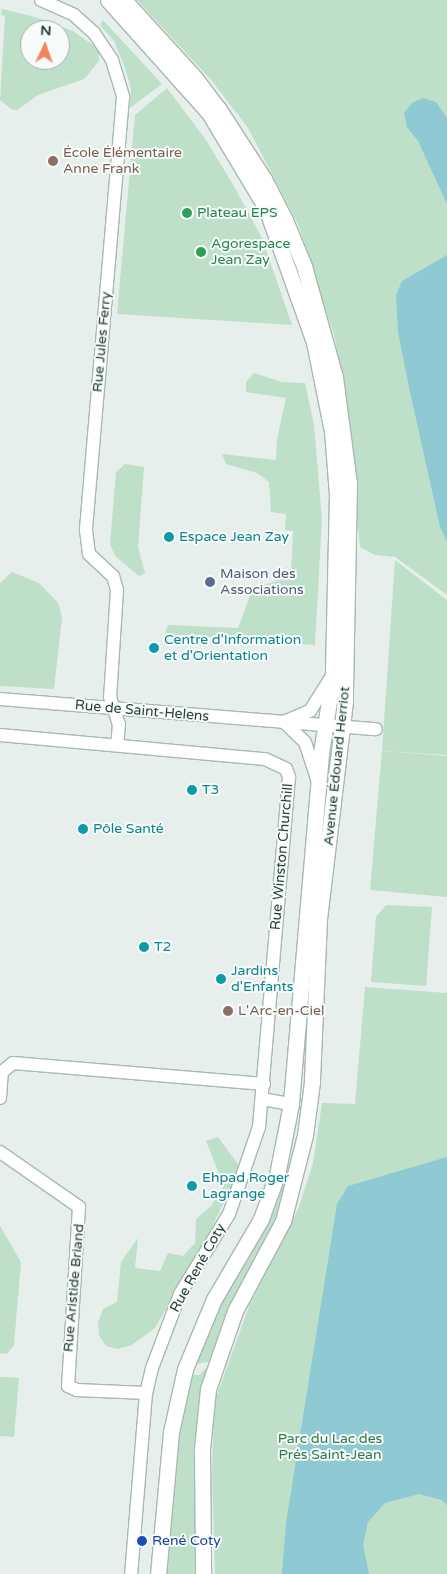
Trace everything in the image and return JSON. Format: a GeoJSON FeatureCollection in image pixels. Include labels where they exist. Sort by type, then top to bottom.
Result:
{"type":"FeatureCollection","features":[{"type":"Feature","properties":{"kind":"main road","name":"Avenue Édouard Herriot"},"geometry":{"type":"LineString","coordinates":[[108,0],[209,113],[266,208],[304,311],[325,390],[337,494],[333,676],[319,784],[291,1104],[277,1175],[260,1219],[214,1299],[185,1369],[171,1432],[158,1574]]}},
{"type":"Feature","properties":{"kind":"main road","name":"Avenue Édouard Herriot"},"geometry":{"type":"LineString","coordinates":[[124,0],[195,78],[240,140],[268,187],[304,266],[335,377],[347,451],[351,517],[342,726],[319,919],[312,1082],[305,1135],[283,1221],[235,1311],[208,1388],[202,1449],[202,1574]]}},
{"type":"Feature","properties":{"kind":"street","name":"Rue Jules Ferry"},"geometry":{"type":"LineString","coordinates":[[41,0],[67,11],[94,33],[112,60],[123,97],[86,530],[89,554],[113,576],[117,590],[110,696],[119,724],[117,745]]}},
{"type":"Feature","properties":{"kind":"street","name":"Rue de Saint-Helens"},"geometry":{"type":"LineString","coordinates":[[284,722],[310,711],[333,676]]}},
{"type":"Feature","properties":{"kind":"street","name":"Rue de Saint-Helens"},"geometry":{"type":"LineString","coordinates":[[0,699],[376,729]]}},
{"type":"Feature","properties":{"kind":"street","name":"Avenue Édouard Herriot"},"geometry":{"type":"LineString","coordinates":[[284,722],[305,742],[319,784]]}},
{"type":"Feature","properties":{"kind":"street","name":"Rue Winston Churchill"},"geometry":{"type":"LineString","coordinates":[[0,735],[265,759],[286,769],[289,777],[264,1084]]}},
{"type":"Feature","properties":{"kind":"street"},"geometry":{"type":"LineString","coordinates":[[0,1098],[2,1072],[13,1063],[264,1084]]}},
{"type":"Feature","properties":{"kind":"street","name":"Rue René Coty"},"geometry":{"type":"LineString","coordinates":[[131,1574],[146,1393],[152,1368],[180,1294],[229,1214],[244,1178],[255,1146],[264,1084]]}},
{"type":"Feature","properties":{"kind":"street"},"geometry":{"type":"LineString","coordinates":[[262,1099],[291,1104]]}},
{"type":"Feature","properties":{"kind":"street","name":"Rue Aristide Briand"},"geometry":{"type":"LineString","coordinates":[[0,1152],[79,1207],[68,1386],[77,1390],[146,1393]]}},
{"type":"Feature","properties":{"kind":"green space"},"geometry":{"type":"Polygon","coordinates":[[[137,0],[447,0],[447,595],[395,557],[375,555],[360,547],[345,391],[334,335],[298,224],[248,128],[212,81],[137,0]]]}},
{"type":"Feature","properties":{"kind":"green space"},"geometry":{"type":"Polygon","coordinates":[[[2,9],[43,20],[20,20],[20,70],[70,70],[70,30],[93,45],[99,52],[99,61],[84,79],[38,95],[17,110],[11,109],[0,100],[5,16],[1,15],[2,9]]]}},
{"type":"Feature","properties":{"kind":"green space"},"geometry":{"type":"Polygon","coordinates":[[[103,20],[162,84],[130,108],[131,89],[125,68],[114,41],[100,25],[103,20]]]}},
{"type":"Feature","properties":{"kind":"green space","name":"Plateau EPS"},"geometry":{"type":"Polygon","coordinates":[[[167,88],[206,140],[262,238],[292,325],[117,314],[135,115],[167,88]]]}},
{"type":"Feature","properties":{"kind":"green space"},"geometry":{"type":"Polygon","coordinates":[[[254,373],[282,382],[305,383],[314,425],[322,518],[315,645],[165,634],[168,625],[238,628],[253,588],[280,580],[281,574],[291,575],[293,531],[285,530],[286,514],[271,512],[269,482],[257,473],[226,464],[222,454],[276,460],[277,439],[286,398],[246,392],[246,382],[254,373]]]}},
{"type":"Feature","properties":{"kind":"green space"},"geometry":{"type":"Polygon","coordinates":[[[125,464],[144,467],[138,547],[145,573],[139,576],[115,556],[110,544],[116,472],[125,464]]]}},
{"type":"Feature","properties":{"kind":"green space"},"geometry":{"type":"Polygon","coordinates":[[[395,560],[447,600],[447,755],[382,751],[395,560]]]}},
{"type":"Feature","properties":{"kind":"green space"},"geometry":{"type":"Polygon","coordinates":[[[12,572],[39,583],[58,603],[62,617],[54,689],[0,686],[0,583],[12,572]]]}},
{"type":"Feature","properties":{"kind":"green space"},"geometry":{"type":"Polygon","coordinates":[[[382,751],[447,756],[447,897],[370,890],[382,751]]]}},
{"type":"Feature","properties":{"kind":"green space"},"geometry":{"type":"Polygon","coordinates":[[[386,905],[432,907],[426,986],[371,982],[376,917],[386,905]]]}},
{"type":"Feature","properties":{"kind":"green space","name":"Parc du Lac des Prés Saint-Jean"},"geometry":{"type":"Polygon","coordinates":[[[365,987],[447,993],[447,1574],[215,1574],[212,1472],[214,1403],[249,1306],[299,1207],[313,1163],[322,1103],[355,1104],[365,987]]]}},
{"type":"Feature","properties":{"kind":"green space"},"geometry":{"type":"Polygon","coordinates":[[[218,1137],[240,1167],[207,1238],[155,1328],[132,1345],[118,1349],[106,1346],[99,1335],[98,1323],[103,1309],[117,1302],[121,1262],[138,1238],[135,1268],[160,1271],[168,1253],[183,1256],[195,1243],[196,1219],[211,1206],[224,1186],[206,1141],[218,1137]]]}},
{"type":"Feature","properties":{"kind":"green space"},"geometry":{"type":"Polygon","coordinates":[[[287,1164],[280,1215],[213,1361],[192,1365],[197,1344],[267,1216],[287,1164]]]}},
{"type":"Feature","properties":{"kind":"green space"},"geometry":{"type":"Polygon","coordinates":[[[0,1226],[21,1262],[14,1345],[7,1354],[0,1353],[0,1226]]]}},
{"type":"Feature","properties":{"kind":"green space"},"geometry":{"type":"Polygon","coordinates":[[[205,1369],[209,1369],[196,1480],[195,1574],[166,1574],[177,1434],[189,1375],[199,1375],[205,1369]]]}},
{"type":"Feature","properties":{"kind":"green space"},"geometry":{"type":"Polygon","coordinates":[[[0,1377],[19,1378],[14,1437],[0,1436],[0,1377]]]}},
{"type":"Feature","properties":{"kind":"water"},"geometry":{"type":"Polygon","coordinates":[[[423,98],[436,102],[447,118],[447,204],[418,141],[407,127],[404,113],[412,103],[423,98]]]}},
{"type":"Feature","properties":{"kind":"water"},"geometry":{"type":"Polygon","coordinates":[[[447,255],[447,541],[440,527],[410,392],[398,332],[396,295],[402,281],[447,255]]]}},
{"type":"Feature","properties":{"kind":"water"},"geometry":{"type":"Polygon","coordinates":[[[447,1157],[447,1505],[442,1500],[419,1494],[385,1503],[368,1522],[363,1544],[369,1574],[282,1574],[286,1523],[337,1204],[348,1186],[447,1157]]]}},
{"type":"Feature","properties":{"kind":"place","name":"École Élémentaire Anne Frank"},"geometry":{"type":"Point","coordinates":[53,161]}},
{"type":"Feature","properties":{"kind":"place","name":"Plateau EPS"},"geometry":{"type":"Point","coordinates":[187,213]}},
{"type":"Feature","properties":{"kind":"place","name":"Agorespace Jean Zay"},"geometry":{"type":"Point","coordinates":[201,252]}},
{"type":"Feature","properties":{"kind":"place","name":"Espace Jean Zay"},"geometry":{"type":"Point","coordinates":[169,537]}},
{"type":"Feature","properties":{"kind":"place","name":"Maison des Associations"},"geometry":{"type":"Point","coordinates":[210,582]}},
{"type":"Feature","properties":{"kind":"place","name":"Centre d'Information et d'Orientation"},"geometry":{"type":"Point","coordinates":[154,648]}},
{"type":"Feature","properties":{"kind":"place","name":"T3"},"geometry":{"type":"Point","coordinates":[192,790]}},
{"type":"Feature","properties":{"kind":"place","name":"Pôle Santé"},"geometry":{"type":"Point","coordinates":[83,829]}},
{"type":"Feature","properties":{"kind":"place","name":"T2"},"geometry":{"type":"Point","coordinates":[144,947]}},
{"type":"Feature","properties":{"kind":"place","name":"Jardins d'Enfants"},"geometry":{"type":"Point","coordinates":[221,979]}},
{"type":"Feature","properties":{"kind":"place","name":"L'Arc-en-Ciel"},"geometry":{"type":"Point","coordinates":[228,1011]}},
{"type":"Feature","properties":{"kind":"place","name":"Ehpad Roger Lagrange"},"geometry":{"type":"Point","coordinates":[192,1186]}},
{"type":"Feature","properties":{"kind":"place","name":"René Coty"},"geometry":{"type":"Point","coordinates":[142,1541]}}]}
